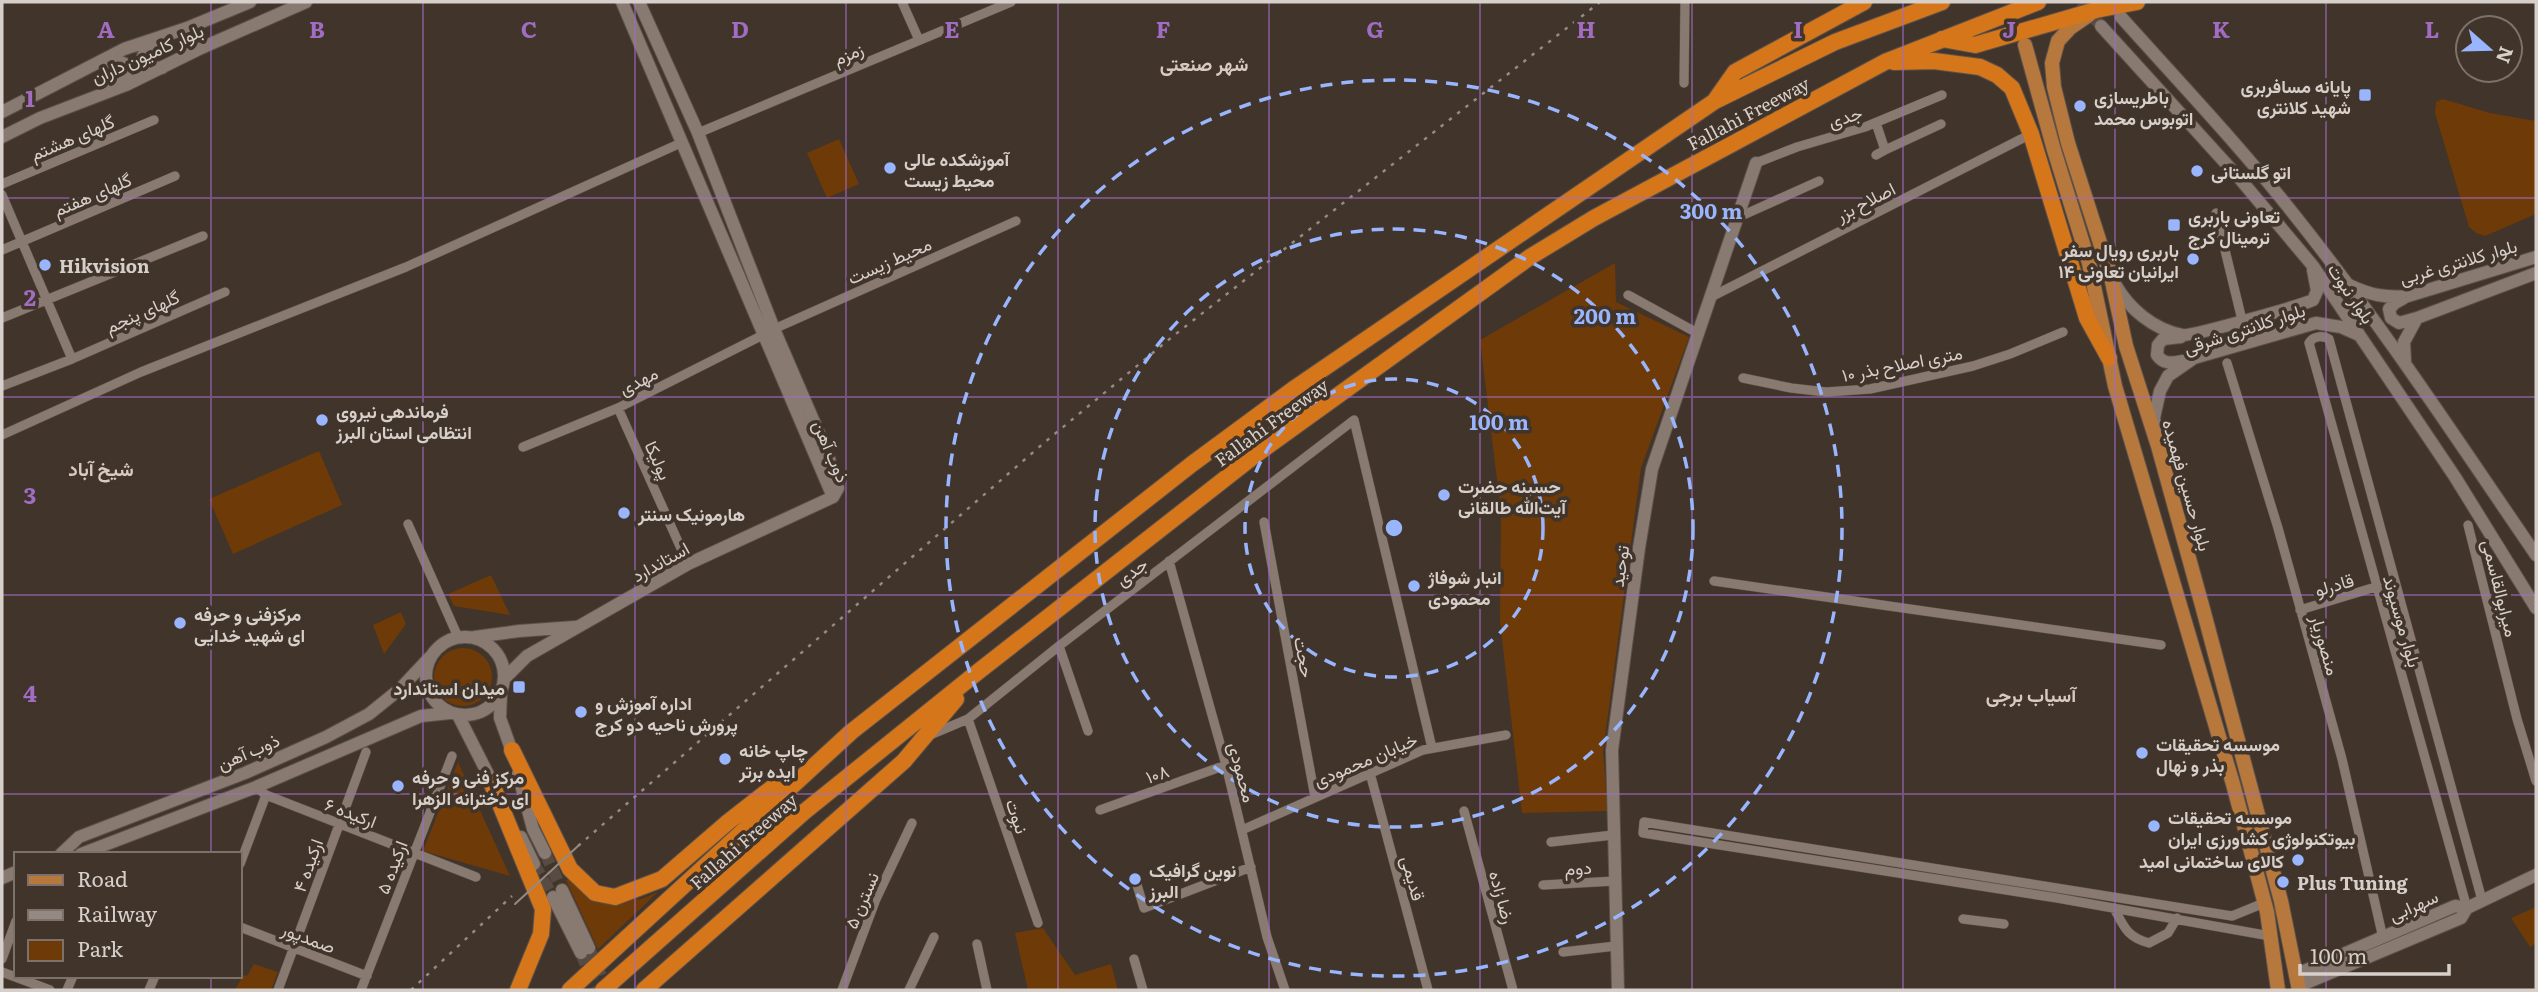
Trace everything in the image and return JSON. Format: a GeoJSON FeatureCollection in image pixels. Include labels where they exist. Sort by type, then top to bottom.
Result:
{"type":"FeatureCollection","features":[{"type":"Feature","properties":{"kind":"highway"},"geometry":{"type":"LineString","coordinates":[[1714,101],[1735,72],[1864,2]]}},
{"type":"Feature","properties":{"kind":"highway","name":"Fallahi Freeway"},"geometry":{"type":"LineString","coordinates":[[570,990],[852,732],[1192,464],[1285,395],[1714,101],[1835,42],[1942,2]]}},
{"type":"Feature","properties":{"kind":"highway","name":"Fallahi Freeway"},"geometry":{"type":"LineString","coordinates":[[603,990],[804,812],[979,671],[1254,456],[1530,257],[1594,218],[1885,62],[2038,2]]}},
{"type":"Feature","properties":{"kind":"highway"},"geometry":{"type":"LineString","coordinates":[[1939,39],[1975,45],[2098,18],[2137,2]]}},
{"type":"Feature","properties":{"kind":"highway"},"geometry":{"type":"LineString","coordinates":[[1885,62],[1957,63],[1980,67],[1997,75],[2012,88],[2031,134],[2087,318],[2109,358]]}},
{"type":"Feature","properties":{"kind":"highway"},"geometry":{"type":"LineString","coordinates":[[644,990],[904,761],[979,671]]}},
{"type":"Feature","properties":{"kind":"highway"},"geometry":{"type":"LineString","coordinates":[[512,750],[570,869],[595,893],[615,897],[662,879],[728,822],[774,787],[807,771]]}},
{"type":"Feature","properties":{"kind":"highway"},"geometry":{"type":"LineString","coordinates":[[491,782],[544,909],[541,934],[518,990]]}},
{"type":"Feature","properties":{"kind":"main road","name":"بلوار کامیون داران"},"geometry":{"type":"LineString","coordinates":[[2,112],[124,49],[250,2]]}},
{"type":"Feature","properties":{"kind":"main road","name":"بلوار کامیون داران"},"geometry":{"type":"LineString","coordinates":[[2,137],[125,85],[199,48],[306,2]]}},
{"type":"Feature","properties":{"kind":"main road","name":"ذوب آهن"},"geometry":{"type":"LineString","coordinates":[[622,2],[769,332]]}},
{"type":"Feature","properties":{"kind":"main road","name":"ذوب آهن"},"geometry":{"type":"LineString","coordinates":[[639,2],[698,133],[769,332],[833,497]]}},
{"type":"Feature","properties":{"kind":"main road","name":"بلوار نبوت"},"geometry":{"type":"LineString","coordinates":[[2121,17],[2252,161],[2349,285],[2405,361],[2536,555]]}},
{"type":"Feature","properties":{"kind":"main road","name":"بلوار نبوت"},"geometry":{"type":"LineString","coordinates":[[2098,18],[2313,266],[2455,477],[2536,607]]}},
{"type":"Feature","properties":{"kind":"main road","name":"بلوار حسین فهمیده"},"geometry":{"type":"LineString","coordinates":[[2098,18],[2070,28],[2058,41],[2052,63],[2054,87],[2068,143],[2111,277],[2126,346],[2158,446],[2210,634],[2281,901],[2298,983]]}},
{"type":"Feature","properties":{"kind":"main road"},"geometry":{"type":"LineString","coordinates":[[158,37],[145,52],[142,61],[148,67],[162,68]]}},
{"type":"Feature","properties":{"kind":"main road"},"geometry":{"type":"LineString","coordinates":[[2025,45],[2089,263],[2109,358],[2233,784],[2264,903],[2278,990]]}},
{"type":"Feature","properties":{"kind":"main road"},"geometry":{"type":"LineString","coordinates":[[96,96],[126,73],[125,64],[118,61],[100,63]]}},
{"type":"Feature","properties":{"kind":"main road","name":"توحید"},"geometry":{"type":"LineString","coordinates":[[1618,990],[1612,750],[1652,469],[1756,163]]}},
{"type":"Feature","properties":{"kind":"main road","name":"بلوار کلانتری غربی"},"geometry":{"type":"LineString","coordinates":[[2349,285],[2386,298],[2408,296],[2536,257]]}},
{"type":"Feature","properties":{"kind":"main road","name":"بلوار کلانتری شرقی"},"geometry":{"type":"LineString","coordinates":[[2111,277],[2124,300],[2141,316],[2185,336],[2313,300],[2316,291],[2313,266]]}},
{"type":"Feature","properties":{"kind":"main road","name":"بلوار کلانتری غربی"},"geometry":{"type":"LineString","coordinates":[[2417,318],[2536,273]]}},
{"type":"Feature","properties":{"kind":"main road"},"geometry":{"type":"LineString","coordinates":[[2408,296],[2389,309],[2391,318],[2399,323],[2417,318]]}},
{"type":"Feature","properties":{"kind":"main road"},"geometry":{"type":"LineString","coordinates":[[2405,361],[2404,342],[2417,318]]}},
{"type":"Feature","properties":{"kind":"main road"},"geometry":{"type":"LineString","coordinates":[[2242,320],[2248,342]]}},
{"type":"Feature","properties":{"kind":"main road","name":"بلوار کلانتری شرقی"},"geometry":{"type":"LineString","coordinates":[[2158,446],[2154,418],[2160,391],[2168,376],[2194,358],[2316,323],[2341,327],[2361,337]]}},
{"type":"Feature","properties":{"kind":"main road"},"geometry":{"type":"LineString","coordinates":[[2185,336],[2163,339],[2157,355],[2169,364],[2194,358]]}},
{"type":"Feature","properties":{"kind":"main road","name":"استاندارد"},"geometry":{"type":"LineString","coordinates":[[505,678],[527,656],[688,564],[833,497]]}},
{"type":"Feature","properties":{"kind":"main road","name":"استاندارد"},"geometry":{"type":"LineString","coordinates":[[475,637],[582,626]]}},
{"type":"Feature","properties":{"kind":"main road"},"geometry":{"type":"LineString","coordinates":[[2190,639],[2210,634]]}},
{"type":"Feature","properties":{"kind":"main road"},"geometry":{"type":"LineString","coordinates":[[501,692],[494,703],[484,711],[471,715],[454,714],[439,706],[431,695],[426,683],[430,657],[449,639],[458,637],[475,637],[498,652],[505,678],[501,692],[500,718],[512,750],[533,829],[545,853]]}},
{"type":"Feature","properties":{"kind":"main road","name":"ذوب آهن"},"geometry":{"type":"LineString","coordinates":[[65,852],[79,837],[244,773],[326,737],[369,714],[400,689],[430,657]]}},
{"type":"Feature","properties":{"kind":"main road"},"geometry":{"type":"LineString","coordinates":[[454,714],[534,864]]}},
{"type":"Feature","properties":{"kind":"main road","name":"ذوب آهن"},"geometry":{"type":"LineString","coordinates":[[87,852],[261,791],[421,716],[454,714]]}},
{"type":"Feature","properties":{"kind":"main road"},"geometry":{"type":"LineString","coordinates":[[244,773],[261,791]]}},
{"type":"Feature","properties":{"kind":"main road","name":"سهرابی"},"geometry":{"type":"LineString","coordinates":[[2298,983],[2386,952],[2461,918],[2467,908],[2536,875]]}},
{"type":"Feature","properties":{"kind":"main road"},"geometry":{"type":"LineString","coordinates":[[558,894],[585,951]]}},
{"type":"Feature","properties":{"kind":"main road","name":"سهرابی"},"geometry":{"type":"LineString","coordinates":[[2298,983],[2383,938],[2455,905],[2467,908]]}},
{"type":"Feature","properties":{"kind":"street"},"geometry":{"type":"LineString","coordinates":[[902,2],[919,40]]}},
{"type":"Feature","properties":{"kind":"street","name":"زمزم"},"geometry":{"type":"LineString","coordinates":[[698,133],[1011,2]]}},
{"type":"Feature","properties":{"kind":"street"},"geometry":{"type":"LineString","coordinates":[[1684,83],[1685,2]]}},
{"type":"Feature","properties":{"kind":"street","name":"جدی"},"geometry":{"type":"LineString","coordinates":[[1756,163],[1797,147],[1876,123],[1942,95]]}},
{"type":"Feature","properties":{"kind":"street","name":"گلهای هشتم"},"geometry":{"type":"LineString","coordinates":[[2,184],[154,120]]}},
{"type":"Feature","properties":{"kind":"street"},"geometry":{"type":"LineString","coordinates":[[1876,123],[1885,150]]}},
{"type":"Feature","properties":{"kind":"street"},"geometry":{"type":"LineString","coordinates":[[1876,155],[1941,124]]}},
{"type":"Feature","properties":{"kind":"street","name":"اصلاح بزر"},"geometry":{"type":"LineString","coordinates":[[1713,296],[2031,134]]}},
{"type":"Feature","properties":{"kind":"street"},"geometry":{"type":"LineString","coordinates":[[2,435],[141,372],[406,267],[683,142]]}},
{"type":"Feature","properties":{"kind":"street","name":"گلهای هفتم"},"geometry":{"type":"LineString","coordinates":[[2,250],[175,176]]}},
{"type":"Feature","properties":{"kind":"street"},"geometry":{"type":"LineString","coordinates":[[1739,217],[1819,181]]}},
{"type":"Feature","properties":{"kind":"street"},"geometry":{"type":"LineString","coordinates":[[2,195],[72,359]]}},
{"type":"Feature","properties":{"kind":"street"},"geometry":{"type":"LineString","coordinates":[[2216,213],[2242,320]]}},
{"type":"Feature","properties":{"kind":"street","name":"محیط زیست"},"geometry":{"type":"LineString","coordinates":[[769,332],[1016,221]]}},
{"type":"Feature","properties":{"kind":"street"},"geometry":{"type":"LineString","coordinates":[[2,318],[203,236]]}},
{"type":"Feature","properties":{"kind":"street","name":"گلهای پنجم"},"geometry":{"type":"LineString","coordinates":[[2,386],[72,359],[225,292]]}},
{"type":"Feature","properties":{"kind":"street"},"geometry":{"type":"LineString","coordinates":[[1628,295],[1699,334]]}},
{"type":"Feature","properties":{"kind":"street","name":"مهدی"},"geometry":{"type":"LineString","coordinates":[[523,447],[618,408],[769,332]]}},
{"type":"Feature","properties":{"kind":"street","name":"۱۰ متری اصلاح بذر"},"geometry":{"type":"LineString","coordinates":[[1743,378],[1826,392],[1870,388],[1973,366],[2063,332]]}},
{"type":"Feature","properties":{"kind":"street","name":"بلوار موسیوند"},"geometry":{"type":"LineString","coordinates":[[2467,908],[2309,343],[2320,337],[2329,339],[2482,901]]}},
{"type":"Feature","properties":{"kind":"street","name":"منصوریار"},"geometry":{"type":"LineString","coordinates":[[2227,363],[2342,759],[2383,938]]}},
{"type":"Feature","properties":{"kind":"street","name":"پولیکا"},"geometry":{"type":"LineString","coordinates":[[618,408],[688,564]]}},
{"type":"Feature","properties":{"kind":"street","name":"جدی"},"geometry":{"type":"LineString","coordinates":[[923,738],[968,719],[1354,420],[1432,748]]}},
{"type":"Feature","properties":{"kind":"street","name":"حجت"},"geometry":{"type":"LineString","coordinates":[[1264,522],[1315,797]]}},
{"type":"Feature","properties":{"kind":"street"},"geometry":{"type":"LineString","coordinates":[[408,524],[458,637]]}},
{"type":"Feature","properties":{"kind":"street","name":"میرابوالقاسمی"},"geometry":{"type":"LineString","coordinates":[[2468,525],[2517,719],[2536,781]]}},
{"type":"Feature","properties":{"kind":"street","name":"محمودی"},"geometry":{"type":"LineString","coordinates":[[1169,561],[1226,765],[1267,937],[1285,990]]}},
{"type":"Feature","properties":{"kind":"street"},"geometry":{"type":"LineString","coordinates":[[1714,581],[2161,645]]}},
{"type":"Feature","properties":{"kind":"street","name":"قادرلو"},"geometry":{"type":"LineString","coordinates":[[2300,610],[2395,581]]}},
{"type":"Feature","properties":{"kind":"street"},"geometry":{"type":"LineString","coordinates":[[1059,646],[1088,731]]}},
{"type":"Feature","properties":{"kind":"street","name":"نبوت"},"geometry":{"type":"LineString","coordinates":[[968,719],[1038,923]]}},
{"type":"Feature","properties":{"kind":"street","name":"خیابان محمودی"},"geometry":{"type":"LineString","coordinates":[[1242,830],[1423,750],[1506,735]]}},
{"type":"Feature","properties":{"kind":"street","name":"ارکیده ۴"},"geometry":{"type":"LineString","coordinates":[[278,990],[366,752]]}},
{"type":"Feature","properties":{"kind":"street","name":"ارکیده ۵"},"geometry":{"type":"LineString","coordinates":[[361,990],[452,756]]}},
{"type":"Feature","properties":{"kind":"street","name":"۱۰۸"},"geometry":{"type":"LineString","coordinates":[[1100,810],[1226,765]]}},
{"type":"Feature","properties":{"kind":"street","name":"قدیمی"},"geometry":{"type":"LineString","coordinates":[[1370,774],[1428,990]]}},
{"type":"Feature","properties":{"kind":"street"},"geometry":{"type":"LineString","coordinates":[[242,857],[261,791]]}},
{"type":"Feature","properties":{"kind":"street","name":"ارکیده ۶"},"geometry":{"type":"LineString","coordinates":[[261,791],[476,877]]}},
{"type":"Feature","properties":{"kind":"street","name":"رضا زاده"},"geometry":{"type":"LineString","coordinates":[[1464,811],[1513,990]]}},
{"type":"Feature","properties":{"kind":"street"},"geometry":{"type":"LineString","coordinates":[[2264,903],[2232,916],[1644,822],[1643,833],[2177,918],[2270,936]]}},
{"type":"Feature","properties":{"kind":"street","name":"نسترن ۵"},"geometry":{"type":"LineString","coordinates":[[842,990],[877,899],[912,823]]}},
{"type":"Feature","properties":{"kind":"street"},"geometry":{"type":"LineString","coordinates":[[1551,842],[1614,835]]}},
{"type":"Feature","properties":{"kind":"street"},"geometry":{"type":"LineString","coordinates":[[1137,885],[1144,908],[1251,867]]}},
{"type":"Feature","properties":{"kind":"street","name":"دوم"},"geometry":{"type":"LineString","coordinates":[[1543,885],[1615,881]]}},
{"type":"Feature","properties":{"kind":"street"},"geometry":{"type":"LineString","coordinates":[[2115,908],[2126,931],[2136,940],[2149,943],[2168,933],[2177,918]]}},
{"type":"Feature","properties":{"kind":"street"},"geometry":{"type":"LineString","coordinates":[[1964,919],[2004,924]]}},
{"type":"Feature","properties":{"kind":"street"},"geometry":{"type":"LineString","coordinates":[[2,959],[14,926]]}},
{"type":"Feature","properties":{"kind":"street","name":"صمدپور"},"geometry":{"type":"LineString","coordinates":[[242,928],[367,976]]}},
{"type":"Feature","properties":{"kind":"street"},"geometry":{"type":"LineString","coordinates":[[909,990],[934,937]]}},
{"type":"Feature","properties":{"kind":"street"},"geometry":{"type":"LineString","coordinates":[[977,944],[987,990]]}},
{"type":"Feature","properties":{"kind":"street"},"geometry":{"type":"LineString","coordinates":[[1563,952],[1616,946]]}},
{"type":"Feature","properties":{"kind":"street"},"geometry":{"type":"LineString","coordinates":[[1134,959],[1143,990]]}},
{"type":"Feature","properties":{"kind":"street"},"geometry":{"type":"LineString","coordinates":[[18,978],[50,990]]}},
{"type":"Feature","properties":{"kind":"green space"},"geometry":{"type":"Polygon","coordinates":[[[2443,99],[2490,113],[2536,121],[2536,214],[2485,236],[2469,227],[2435,113],[2436,102],[2443,99]]]}},
{"type":"Feature","properties":{"kind":"green space"},"geometry":{"type":"Polygon","coordinates":[[[839,139],[859,184],[827,198],[807,153],[839,139]]]}},
{"type":"Feature","properties":{"kind":"green space"},"geometry":{"type":"Polygon","coordinates":[[[1615,263],[1616,302],[1689,337],[1641,468],[1603,752],[1608,811],[1522,813],[1500,621],[1501,513],[1480,340],[1615,263]]]}},
{"type":"Feature","properties":{"kind":"green space"},"geometry":{"type":"Polygon","coordinates":[[[319,451],[342,505],[233,554],[209,499],[319,451]]]}},
{"type":"Feature","properties":{"kind":"green space"},"geometry":{"type":"Polygon","coordinates":[[[491,575],[510,615],[454,606],[448,594],[491,575]]]}},
{"type":"Feature","properties":{"kind":"green space"},"geometry":{"type":"Polygon","coordinates":[[[401,612],[406,624],[384,654],[373,625],[401,612]]]}},
{"type":"Feature","properties":{"kind":"green space"},"geometry":{"type":"Polygon","coordinates":[[[457,648],[469,648],[484,656],[492,671],[492,683],[484,698],[469,706],[457,706],[442,698],[434,683],[434,671],[442,656],[457,648]]]}},
{"type":"Feature","properties":{"kind":"green space"},"geometry":{"type":"Polygon","coordinates":[[[458,762],[510,876],[423,851],[458,762]]]}},
{"type":"Feature","properties":{"kind":"green space"},"geometry":{"type":"Polygon","coordinates":[[[571,879],[628,900],[641,899],[658,892],[598,949],[566,880],[571,879]]]}},
{"type":"Feature","properties":{"kind":"green space"},"geometry":{"type":"Polygon","coordinates":[[[2536,907],[2536,943],[2530,947],[2511,918],[2536,907]]]}},
{"type":"Feature","properties":{"kind":"green space"},"geometry":{"type":"Polygon","coordinates":[[[1043,928],[1075,975],[1111,964],[1118,990],[1028,990],[1015,933],[1043,928]]]}},
{"type":"Feature","properties":{"kind":"green space"},"geometry":{"type":"Polygon","coordinates":[[[254,964],[278,972],[271,990],[235,990],[243,975],[247,976],[254,964]]]}},
{"type":"Feature","properties":{"kind":"tunnel"},"geometry":{"type":"LineString","coordinates":[[2081,2],[2101,26]]}},
{"type":"Feature","properties":{"kind":"tunnel"},"geometry":{"type":"LineString","coordinates":[[545,853],[562,890]]}},
{"type":"Feature","properties":{"kind":"tunnel"},"geometry":{"type":"LineString","coordinates":[[534,864],[553,897]]}},
{"type":"Feature","properties":{"kind":"tunnel"},"geometry":{"type":"LineString","coordinates":[[589,948],[607,990]]}},
{"type":"Feature","properties":{"kind":"tunnel"},"geometry":{"type":"LineString","coordinates":[[581,953],[596,990]]}},
{"type":"Feature","properties":{"kind":"tram line"},"geometry":{"type":"LineString","coordinates":[[515,904],[578,846]]}},
{"type":"Feature","properties":{"kind":"railway"},"geometry":{"type":"LineString","coordinates":[[578,846],[1045,442],[1172,337],[1600,2]]}},
{"type":"Feature","properties":{"kind":"railway"},"geometry":{"type":"LineString","coordinates":[[411,990],[512,896]]}},
{"type":"Feature","properties":{"kind":"place","name":"پایانه مسافربری شهید کلانتری"},"geometry":{"type":"Point","coordinates":[2365,95]}},
{"type":"Feature","properties":{"kind":"place","name":"باطریسازی اتوبوس محمد"},"geometry":{"type":"Point","coordinates":[2080,106]}},
{"type":"Feature","properties":{"kind":"place","name":"آموزشکده عالی محیط زیست"},"geometry":{"type":"Point","coordinates":[890,168]}},
{"type":"Feature","properties":{"kind":"place","name":"اتو گلستانی"},"geometry":{"type":"Point","coordinates":[2197,171]}},
{"type":"Feature","properties":{"kind":"place","name":"تعاونی باربری ترمینال کرج"},"geometry":{"type":"Point","coordinates":[2174,225]}},
{"type":"Feature","properties":{"kind":"place","name":"باربری رویال سفر ایرانیان تعاونی ۱۴"},"geometry":{"type":"Point","coordinates":[2193,259]}},
{"type":"Feature","properties":{"kind":"place","name":"Hikvision"},"geometry":{"type":"Point","coordinates":[45,265]}},
{"type":"Feature","properties":{"kind":"place","name":"فرماندهی نیروی انتظامی استان البرز"},"geometry":{"type":"Point","coordinates":[322,420]}},
{"type":"Feature","properties":{"kind":"place","name":"حسینه حضرت آیت‌الله طالقانی"},"geometry":{"type":"Point","coordinates":[1444,495]}},
{"type":"Feature","properties":{"kind":"place","name":"هارمونیک سنتر"},"geometry":{"type":"Point","coordinates":[624,513]}},
{"type":"Feature","properties":{"kind":"place","name":"انبار شوفاژ محمودی"},"geometry":{"type":"Point","coordinates":[1414,586]}},
{"type":"Feature","properties":{"kind":"place","name":"مرکزفنی و حرفه ای شهید خدایی"},"geometry":{"type":"Point","coordinates":[180,623]}},
{"type":"Feature","properties":{"kind":"place","name":"میدان استاندارد"},"geometry":{"type":"Point","coordinates":[519,687]}},
{"type":"Feature","properties":{"kind":"place","name":"اداره آموزش و پرورش ناحیه دو کرج"},"geometry":{"type":"Point","coordinates":[581,712]}},
{"type":"Feature","properties":{"kind":"place","name":"موسسه تحقیقات بذر و نهال"},"geometry":{"type":"Point","coordinates":[2142,753]}},
{"type":"Feature","properties":{"kind":"place","name":"چاپ خانه ایده برتر"},"geometry":{"type":"Point","coordinates":[725,759]}},
{"type":"Feature","properties":{"kind":"place","name":"مرکز فنی و حرفه ای دخترانه الزهرا"},"geometry":{"type":"Point","coordinates":[398,786]}},
{"type":"Feature","properties":{"kind":"place","name":"موسسه تحقیقات بیوتکنولوژی کشاورزی ایران"},"geometry":{"type":"Point","coordinates":[2154,826]}},
{"type":"Feature","properties":{"kind":"place","name":"کالای ساختمانی امید"},"geometry":{"type":"Point","coordinates":[2298,860]}},
{"type":"Feature","properties":{"kind":"place","name":"نوین گرافیک البرز"},"geometry":{"type":"Point","coordinates":[1135,879]}},
{"type":"Feature","properties":{"kind":"place","name":"Plus Tuning"},"geometry":{"type":"Point","coordinates":[2283,882]}},
{"type":"Feature","properties":{"kind":"district","name":"شهر صنعتی"},"geometry":{"type":"Point","coordinates":[1204,63]}},
{"type":"Feature","properties":{"kind":"district","name":"شیخ آباد"},"geometry":{"type":"Point","coordinates":[101,468]}},
{"type":"Feature","properties":{"kind":"district","name":"آسیاب برجی"},"geometry":{"type":"Point","coordinates":[2031,694]}}]}
